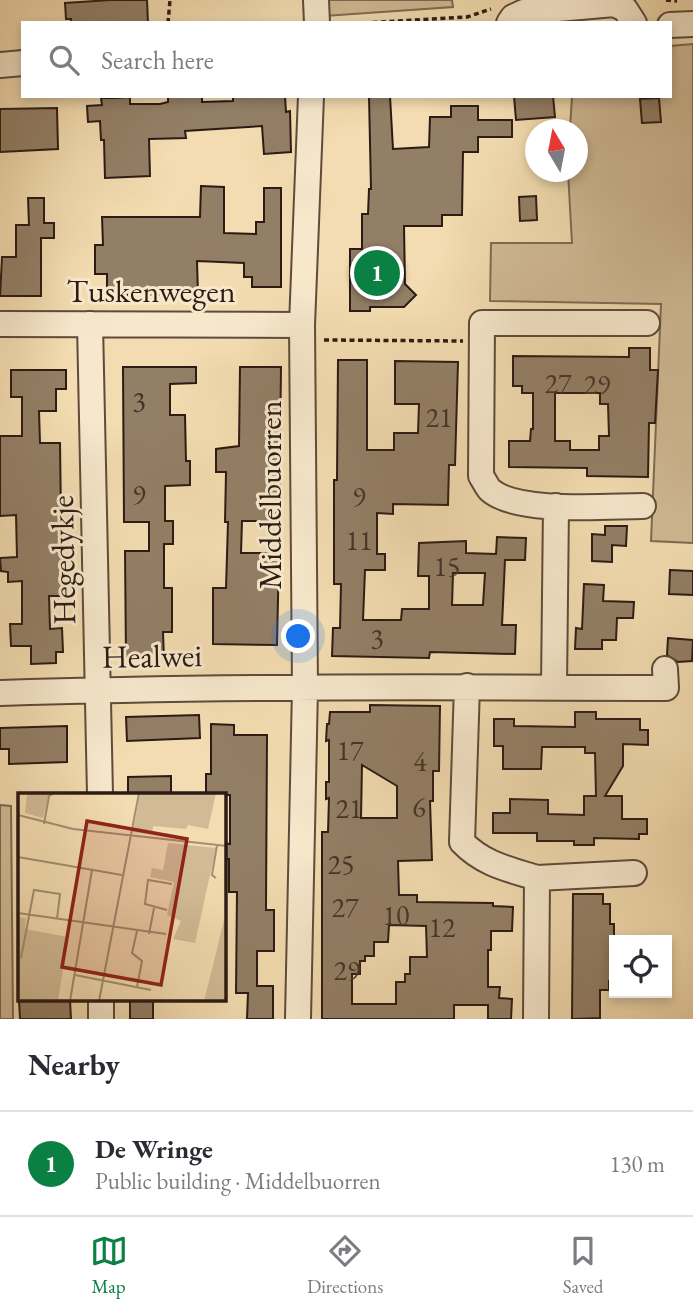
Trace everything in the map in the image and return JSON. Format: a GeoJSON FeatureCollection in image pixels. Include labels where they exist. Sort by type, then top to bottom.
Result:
{"type":"FeatureCollection","features":[{"type":"Feature","properties":{"kind":"street"},"geometry":{"type":"LineString","coordinates":[[316,0],[317,21]]}},
{"type":"Feature","properties":{"kind":"street"},"geometry":{"type":"LineString","coordinates":[[504,15],[513,17],[524,12],[614,4],[625,9],[633,21]]}},
{"type":"Feature","properties":{"kind":"street"},"geometry":{"type":"LineString","coordinates":[[672,25],[693,24]]}},
{"type":"Feature","properties":{"kind":"street"},"geometry":{"type":"LineString","coordinates":[[0,65],[21,64]]}},
{"type":"Feature","properties":{"kind":"street","name":"Middelbuorren"},"geometry":{"type":"LineString","coordinates":[[298,1019],[305,688],[302,333],[311,98]]}},
{"type":"Feature","properties":{"kind":"street"},"geometry":{"type":"LineString","coordinates":[[643,506],[527,504],[490,490],[481,476],[482,323],[646,323]]}},
{"type":"Feature","properties":{"kind":"street","name":"Tuskenwegen"},"geometry":{"type":"LineString","coordinates":[[0,324],[90,324],[302,333]]}},
{"type":"Feature","properties":{"kind":"street","name":"Hegedykje"},"geometry":{"type":"LineString","coordinates":[[90,324],[100,793]]}},
{"type":"Feature","properties":{"kind":"street"},"geometry":{"type":"LineString","coordinates":[[554,688],[556,506]]}},
{"type":"Feature","properties":{"kind":"street","name":"Healwei"},"geometry":{"type":"LineString","coordinates":[[0,693],[467,686],[666,688],[666,668]]}},
{"type":"Feature","properties":{"kind":"street"},"geometry":{"type":"LineString","coordinates":[[467,686],[462,842],[489,864],[537,878],[634,873]]}},
{"type":"Feature","properties":{"kind":"street"},"geometry":{"type":"LineString","coordinates":[[536,1019],[537,878]]}},
{"type":"Feature","properties":{"kind":"path"},"geometry":{"type":"LineString","coordinates":[[168,21],[170,0]]}},
{"type":"Feature","properties":{"kind":"path"},"geometry":{"type":"LineString","coordinates":[[398,21],[504,15]]}},
{"type":"Feature","properties":{"kind":"path"},"geometry":{"type":"LineString","coordinates":[[302,333],[482,342]]}},
{"type":"Feature","properties":{"kind":"shaded area"},"geometry":{"type":"Polygon","coordinates":[[[325,0],[452,0],[453,7],[325,16],[325,0]]]}},
{"type":"Feature","properties":{"kind":"shaded area"},"geometry":{"type":"Polygon","coordinates":[[[693,44],[693,543],[651,541],[661,304],[490,301],[491,243],[572,243],[569,182],[588,182],[588,119],[571,119],[572,98],[672,98],[672,46],[693,44]]]}},
{"type":"Feature","properties":{"kind":"shaded area"},"geometry":{"type":"Polygon","coordinates":[[[0,805],[11,806],[13,1019],[0,1019],[0,805]]]}},
{"type":"Feature","properties":{"kind":"building"},"geometry":{"type":"Polygon","coordinates":[[[147,0],[148,21],[71,21],[66,19],[65,3],[147,0]]]}},
{"type":"Feature","properties":{"kind":"building"},"geometry":{"type":"Polygon","coordinates":[[[101,98],[130,98],[130,104],[168,102],[168,98],[202,98],[202,102],[233,101],[233,98],[285,98],[286,112],[290,111],[291,152],[264,154],[262,126],[185,131],[186,138],[149,139],[150,176],[105,178],[104,140],[101,140],[100,121],[88,122],[87,106],[102,105],[101,98]]]}},
{"type":"Feature","properties":{"kind":"building"},"geometry":{"type":"Polygon","coordinates":[[[369,98],[390,98],[393,149],[429,147],[430,117],[451,117],[451,106],[478,106],[478,120],[512,120],[512,137],[478,137],[478,152],[463,152],[462,215],[442,215],[442,226],[404,226],[405,284],[416,295],[404,307],[370,307],[370,311],[350,311],[350,249],[362,249],[362,214],[368,214],[371,189],[369,98]]]}},
{"type":"Feature","properties":{"kind":"building"},"geometry":{"type":"Polygon","coordinates":[[[514,98],[553,98],[555,117],[516,120],[514,98]]]}},
{"type":"Feature","properties":{"kind":"building"},"geometry":{"type":"Polygon","coordinates":[[[659,98],[661,122],[642,123],[640,99],[659,98]]]}},
{"type":"Feature","properties":{"kind":"building"},"geometry":{"type":"Polygon","coordinates":[[[57,108],[58,149],[0,152],[0,109],[57,108]]]}},
{"type":"Feature","properties":{"kind":"building"},"geometry":{"type":"Polygon","coordinates":[[[201,186],[224,187],[224,233],[256,234],[256,222],[264,222],[264,188],[281,188],[281,287],[252,287],[252,277],[244,277],[244,263],[197,261],[198,295],[107,295],[107,274],[95,274],[95,245],[103,245],[102,217],[200,217],[201,186]]]}},
{"type":"Feature","properties":{"kind":"building"},"geometry":{"type":"Polygon","coordinates":[[[536,196],[537,220],[520,221],[519,197],[536,196]]]}},
{"type":"Feature","properties":{"kind":"building"},"geometry":{"type":"Polygon","coordinates":[[[28,198],[44,198],[44,223],[54,223],[54,238],[41,238],[41,296],[0,296],[2,257],[16,257],[16,225],[29,225],[28,198]]]}},
{"type":"Feature","properties":{"kind":"building"},"geometry":{"type":"Polygon","coordinates":[[[629,348],[650,348],[650,370],[658,370],[655,423],[649,423],[648,477],[587,476],[587,468],[509,467],[509,441],[530,441],[533,429],[533,393],[522,393],[522,386],[513,386],[513,356],[629,357],[629,348]],[[555,393],[555,441],[570,441],[570,450],[599,450],[599,436],[609,436],[608,404],[600,404],[600,393],[555,393]]]}},
{"type":"Feature","properties":{"kind":"building"},"geometry":{"type":"Polygon","coordinates":[[[338,360],[367,360],[367,450],[394,450],[394,433],[418,433],[419,404],[395,404],[395,361],[458,362],[455,465],[449,465],[448,505],[393,504],[393,514],[377,513],[377,554],[385,554],[385,570],[365,570],[363,620],[401,620],[402,609],[429,609],[429,576],[418,576],[419,543],[466,541],[466,553],[496,554],[497,537],[526,538],[525,560],[505,560],[502,625],[516,625],[515,654],[430,652],[429,658],[332,656],[333,628],[340,628],[341,584],[334,584],[334,480],[337,480],[338,360]],[[453,573],[452,605],[483,605],[485,573],[453,573]]]}},
{"type":"Feature","properties":{"kind":"building"},"geometry":{"type":"Polygon","coordinates":[[[123,367],[196,367],[196,383],[170,384],[170,415],[185,415],[186,461],[190,461],[190,485],[165,486],[165,521],[173,521],[173,544],[164,544],[164,588],[172,588],[172,632],[163,632],[164,658],[126,660],[125,551],[149,551],[149,522],[124,522],[123,367]]]}},
{"type":"Feature","properties":{"kind":"building"},"geometry":{"type":"Polygon","coordinates":[[[240,367],[281,367],[279,521],[242,521],[241,553],[279,553],[277,645],[213,644],[213,588],[226,588],[228,522],[225,522],[226,472],[216,472],[216,449],[239,446],[240,367]]]}},
{"type":"Feature","properties":{"kind":"building"},"geometry":{"type":"Polygon","coordinates":[[[11,370],[66,370],[66,389],[56,389],[56,411],[39,411],[40,443],[60,443],[62,596],[49,596],[50,629],[62,628],[63,652],[56,652],[56,663],[31,664],[31,646],[11,646],[10,624],[22,624],[22,581],[8,582],[8,572],[1,571],[0,558],[17,557],[16,515],[0,516],[0,436],[22,436],[22,397],[11,397],[11,370]]]}},
{"type":"Feature","properties":{"kind":"building"},"geometry":{"type":"Polygon","coordinates":[[[605,526],[627,526],[626,546],[612,545],[612,562],[592,561],[592,534],[605,535],[605,526]]]}},
{"type":"Feature","properties":{"kind":"building"},"geometry":{"type":"Polygon","coordinates":[[[670,570],[693,571],[693,595],[669,594],[670,570]]]}},
{"type":"Feature","properties":{"kind":"building"},"geometry":{"type":"Polygon","coordinates":[[[584,584],[604,585],[603,601],[634,602],[633,618],[617,618],[616,640],[602,640],[602,649],[575,649],[576,628],[582,629],[584,584]]]}},
{"type":"Feature","properties":{"kind":"building"},"geometry":{"type":"Polygon","coordinates":[[[668,638],[693,640],[692,661],[678,662],[667,655],[668,638]]]}},
{"type":"Feature","properties":{"kind":"building"},"geometry":{"type":"Polygon","coordinates":[[[370,705],[440,706],[439,771],[433,771],[433,801],[430,801],[432,860],[398,861],[399,895],[417,895],[417,902],[493,903],[493,906],[513,907],[512,931],[491,931],[491,950],[488,950],[488,987],[500,987],[499,998],[512,999],[511,1019],[488,1019],[488,1005],[454,1005],[454,1019],[322,1019],[322,832],[328,832],[329,798],[326,799],[326,782],[329,782],[327,724],[330,712],[370,712],[370,705]],[[362,765],[361,818],[397,818],[397,786],[362,765]],[[389,925],[388,942],[374,942],[374,956],[365,956],[365,961],[360,961],[360,974],[352,974],[352,1004],[396,1004],[396,982],[405,982],[405,974],[410,974],[410,957],[427,957],[426,926],[389,925]]]}},
{"type":"Feature","properties":{"kind":"building"},"geometry":{"type":"Polygon","coordinates":[[[575,712],[596,712],[596,719],[640,719],[640,730],[648,730],[648,745],[623,744],[623,766],[605,796],[622,796],[622,819],[647,819],[647,834],[639,834],[639,839],[594,838],[594,845],[574,845],[574,841],[537,841],[537,833],[493,833],[493,813],[510,813],[510,799],[548,800],[548,814],[584,815],[584,796],[596,796],[595,753],[585,753],[585,747],[542,747],[541,769],[503,769],[503,746],[494,746],[494,719],[514,719],[514,726],[575,727],[575,712]]]}},
{"type":"Feature","properties":{"kind":"building"},"geometry":{"type":"Polygon","coordinates":[[[199,715],[200,738],[127,741],[126,717],[199,715]]]}},
{"type":"Feature","properties":{"kind":"building"},"geometry":{"type":"Polygon","coordinates":[[[211,724],[234,725],[234,735],[267,735],[266,910],[274,910],[274,951],[257,951],[257,986],[273,986],[273,1019],[247,1019],[248,993],[236,993],[237,892],[229,892],[229,859],[226,859],[226,843],[230,844],[230,795],[206,793],[206,774],[211,774],[211,724]]]}},
{"type":"Feature","properties":{"kind":"building"},"geometry":{"type":"Polygon","coordinates":[[[67,726],[67,762],[9,764],[9,749],[0,749],[0,728],[67,726]]]}},
{"type":"Feature","properties":{"kind":"building"},"geometry":{"type":"Polygon","coordinates":[[[171,776],[171,793],[128,793],[128,777],[171,776]]]}},
{"type":"Feature","properties":{"kind":"building"},"geometry":{"type":"Polygon","coordinates":[[[573,894],[603,894],[603,904],[610,904],[610,924],[614,924],[614,935],[609,935],[609,990],[600,990],[600,1018],[572,1019],[573,894]]]}},
{"type":"Feature","properties":{"kind":"building"},"geometry":{"type":"Polygon","coordinates":[[[19,1002],[70,1002],[71,1019],[20,1019],[19,1002]]]}},
{"type":"Feature","properties":{"kind":"building"},"geometry":{"type":"Polygon","coordinates":[[[130,1002],[153,1002],[153,1019],[130,1019],[130,1002]]]}},
{"type":"Feature","properties":{"kind":"place","name":"De Wringe"},"geometry":{"type":"Point","coordinates":[377,273]}}]}
